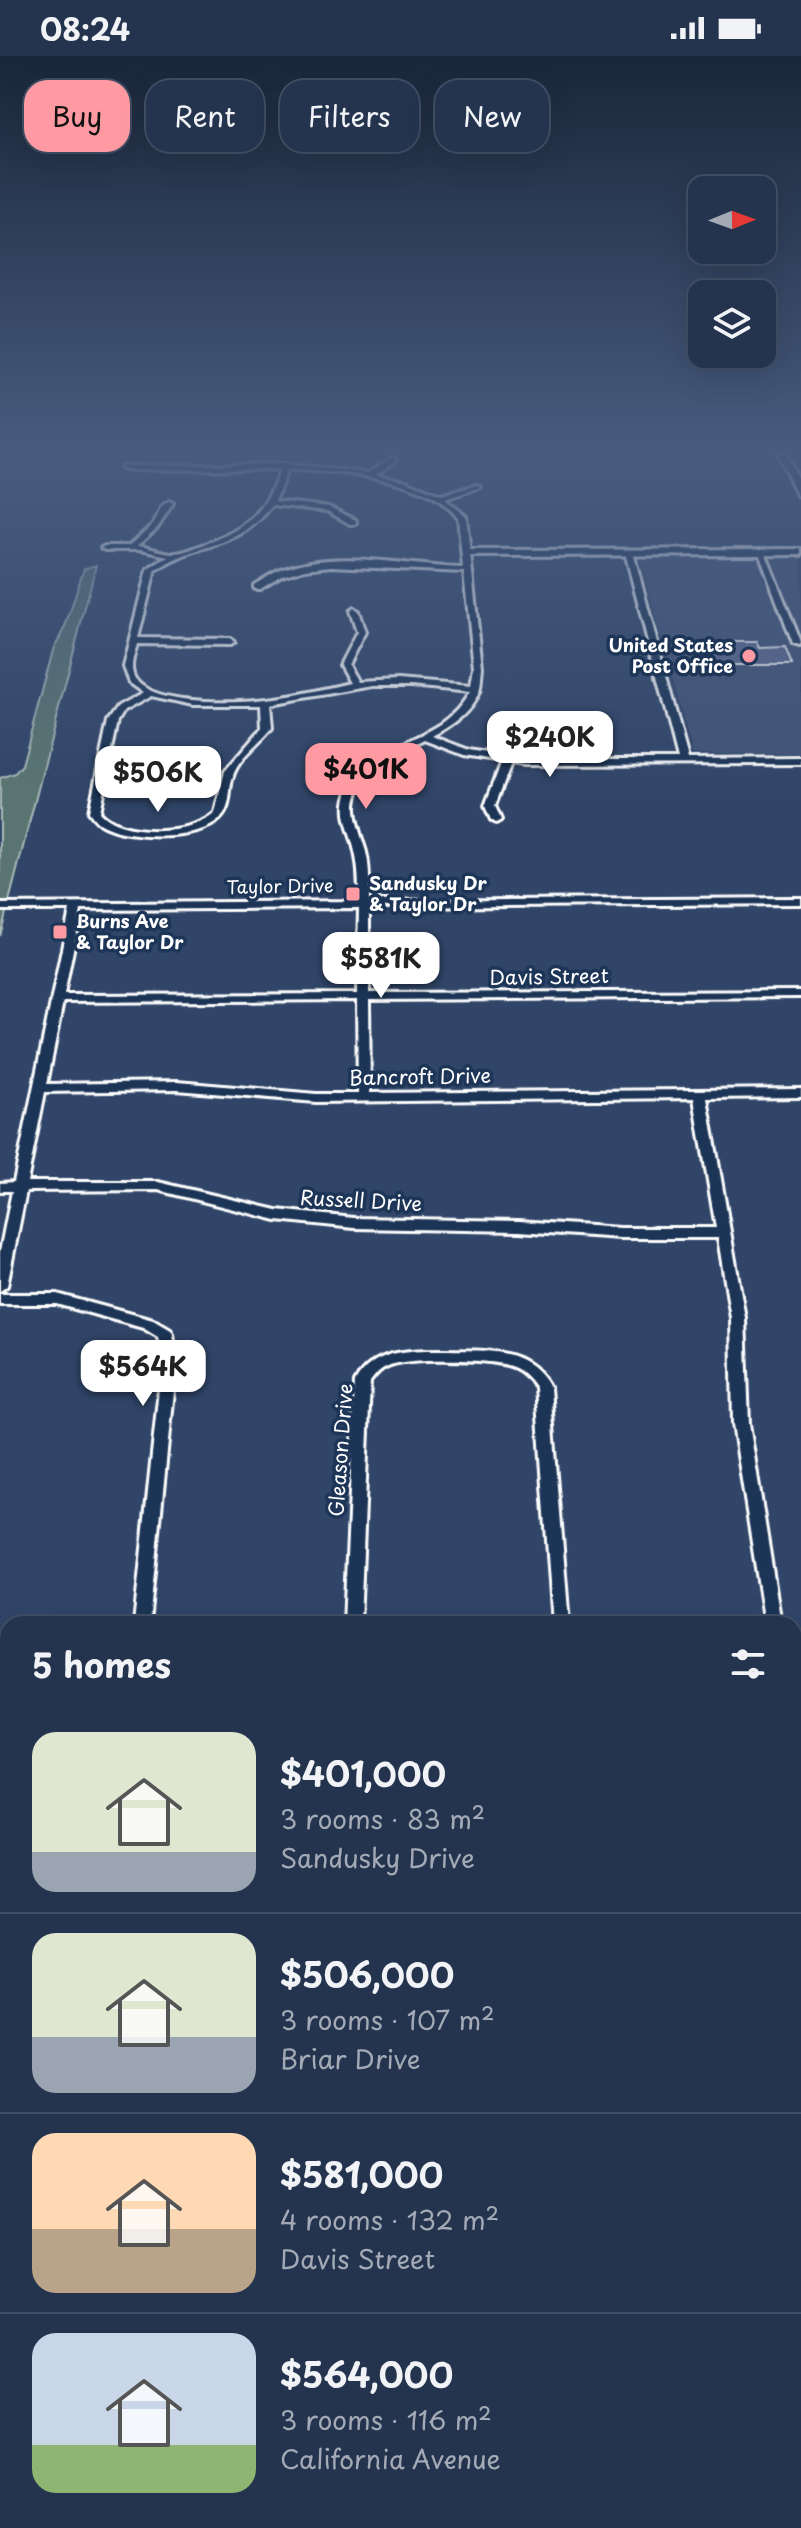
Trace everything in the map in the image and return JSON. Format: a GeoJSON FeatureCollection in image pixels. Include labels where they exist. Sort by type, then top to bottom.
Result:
{"type":"FeatureCollection","features":[{"type":"Feature","properties":{"kind":"street"},"geometry":{"type":"LineString","coordinates":[[154,569],[148,575],[127,673],[134,684],[148,694],[195,702],[265,702],[355,685],[412,683],[476,689]]}},
{"type":"Feature","properties":{"kind":"street"},"geometry":{"type":"LineString","coordinates":[[257,587],[266,579],[305,569]]}},
{"type":"Feature","properties":{"kind":"street"},"geometry":{"type":"LineString","coordinates":[[364,1097],[361,855],[349,809],[354,789],[376,764],[456,717],[476,689],[478,667],[468,570],[454,569]]}},
{"type":"Feature","properties":{"kind":"street"},"geometry":{"type":"LineString","coordinates":[[634,569],[684,762]]}},
{"type":"Feature","properties":{"kind":"street"},"geometry":{"type":"LineString","coordinates":[[768,569],[797,644]]}},
{"type":"Feature","properties":{"kind":"street"},"geometry":{"type":"LineString","coordinates":[[354,611],[361,632],[344,665],[355,685]]}},
{"type":"Feature","properties":{"kind":"street"},"geometry":{"type":"LineString","coordinates":[[133,641],[230,642]]}},
{"type":"Feature","properties":{"kind":"street"},"geometry":{"type":"LineString","coordinates":[[148,694],[121,709],[113,721],[94,812],[99,821],[117,830],[183,830],[214,821],[222,811],[229,772],[267,728],[265,702]]}},
{"type":"Feature","properties":{"kind":"street"},"geometry":{"type":"LineString","coordinates":[[426,737],[467,753],[507,761],[801,761]]}},
{"type":"Feature","properties":{"kind":"street"},"geometry":{"type":"LineString","coordinates":[[496,820],[490,806],[507,761]]}},
{"type":"Feature","properties":{"kind":"street","name":"Taylor Drive"},"geometry":{"type":"LineString","coordinates":[[0,907],[801,901]]}},
{"type":"Feature","properties":{"kind":"street"},"geometry":{"type":"LineString","coordinates":[[0,1286],[76,907]]}},
{"type":"Feature","properties":{"kind":"street","name":"Davis Street"},"geometry":{"type":"LineString","coordinates":[[58,999],[801,994]]}},
{"type":"Feature","properties":{"kind":"street","name":"Bancroft Drive"},"geometry":{"type":"LineString","coordinates":[[40,1088],[177,1086],[300,1097],[801,1093]]}},
{"type":"Feature","properties":{"kind":"street"},"geometry":{"type":"LineString","coordinates":[[700,1094],[738,1318],[742,1439],[772,1616]]}},
{"type":"Feature","properties":{"kind":"street","name":"Russell Drive"},"geometry":{"type":"LineString","coordinates":[[0,1187],[158,1186],[277,1215],[354,1223],[519,1226],[620,1233],[724,1233]]}},
{"type":"Feature","properties":{"kind":"street"},"geometry":{"type":"LineString","coordinates":[[0,1299],[66,1300],[148,1324],[160,1330],[168,1340],[169,1360],[143,1616]]}},
{"type":"Feature","properties":{"kind":"street","name":"Gleason Drive"},"geometry":{"type":"LineString","coordinates":[[352,1616],[361,1387],[377,1365],[388,1360],[415,1357],[506,1359],[520,1363],[538,1377],[543,1388],[560,1616]]}},
{"type":"Feature","properties":{"kind":"shaded area"},"geometry":{"type":"Polygon","coordinates":[[[642,569],[801,569],[801,754],[693,754],[642,569]]]}},
{"type":"Feature","properties":{"kind":"green space"},"geometry":{"type":"Polygon","coordinates":[[[84,569],[95,569],[0,936],[0,778],[15,773],[22,765],[54,647],[68,619],[84,569]]]}},
{"type":"Feature","properties":{"kind":"building","name":"United States Post Office"},"geometry":{"type":"Polygon","coordinates":[[[733,642],[757,642],[760,648],[785,647],[792,665],[712,665],[707,648],[734,647],[733,642]]]}},
{"type":"Feature","properties":{"kind":"place","name":"United States Post Office"},"geometry":{"type":"Point","coordinates":[749,656]}},
{"type":"Feature","properties":{"kind":"place","name":"Sandusky Dr & Taylor Dr"},"geometry":{"type":"Point","coordinates":[353,894]}},
{"type":"Feature","properties":{"kind":"place","name":"Burns Ave & Taylor Dr"},"geometry":{"type":"Point","coordinates":[60,932]}}]}
